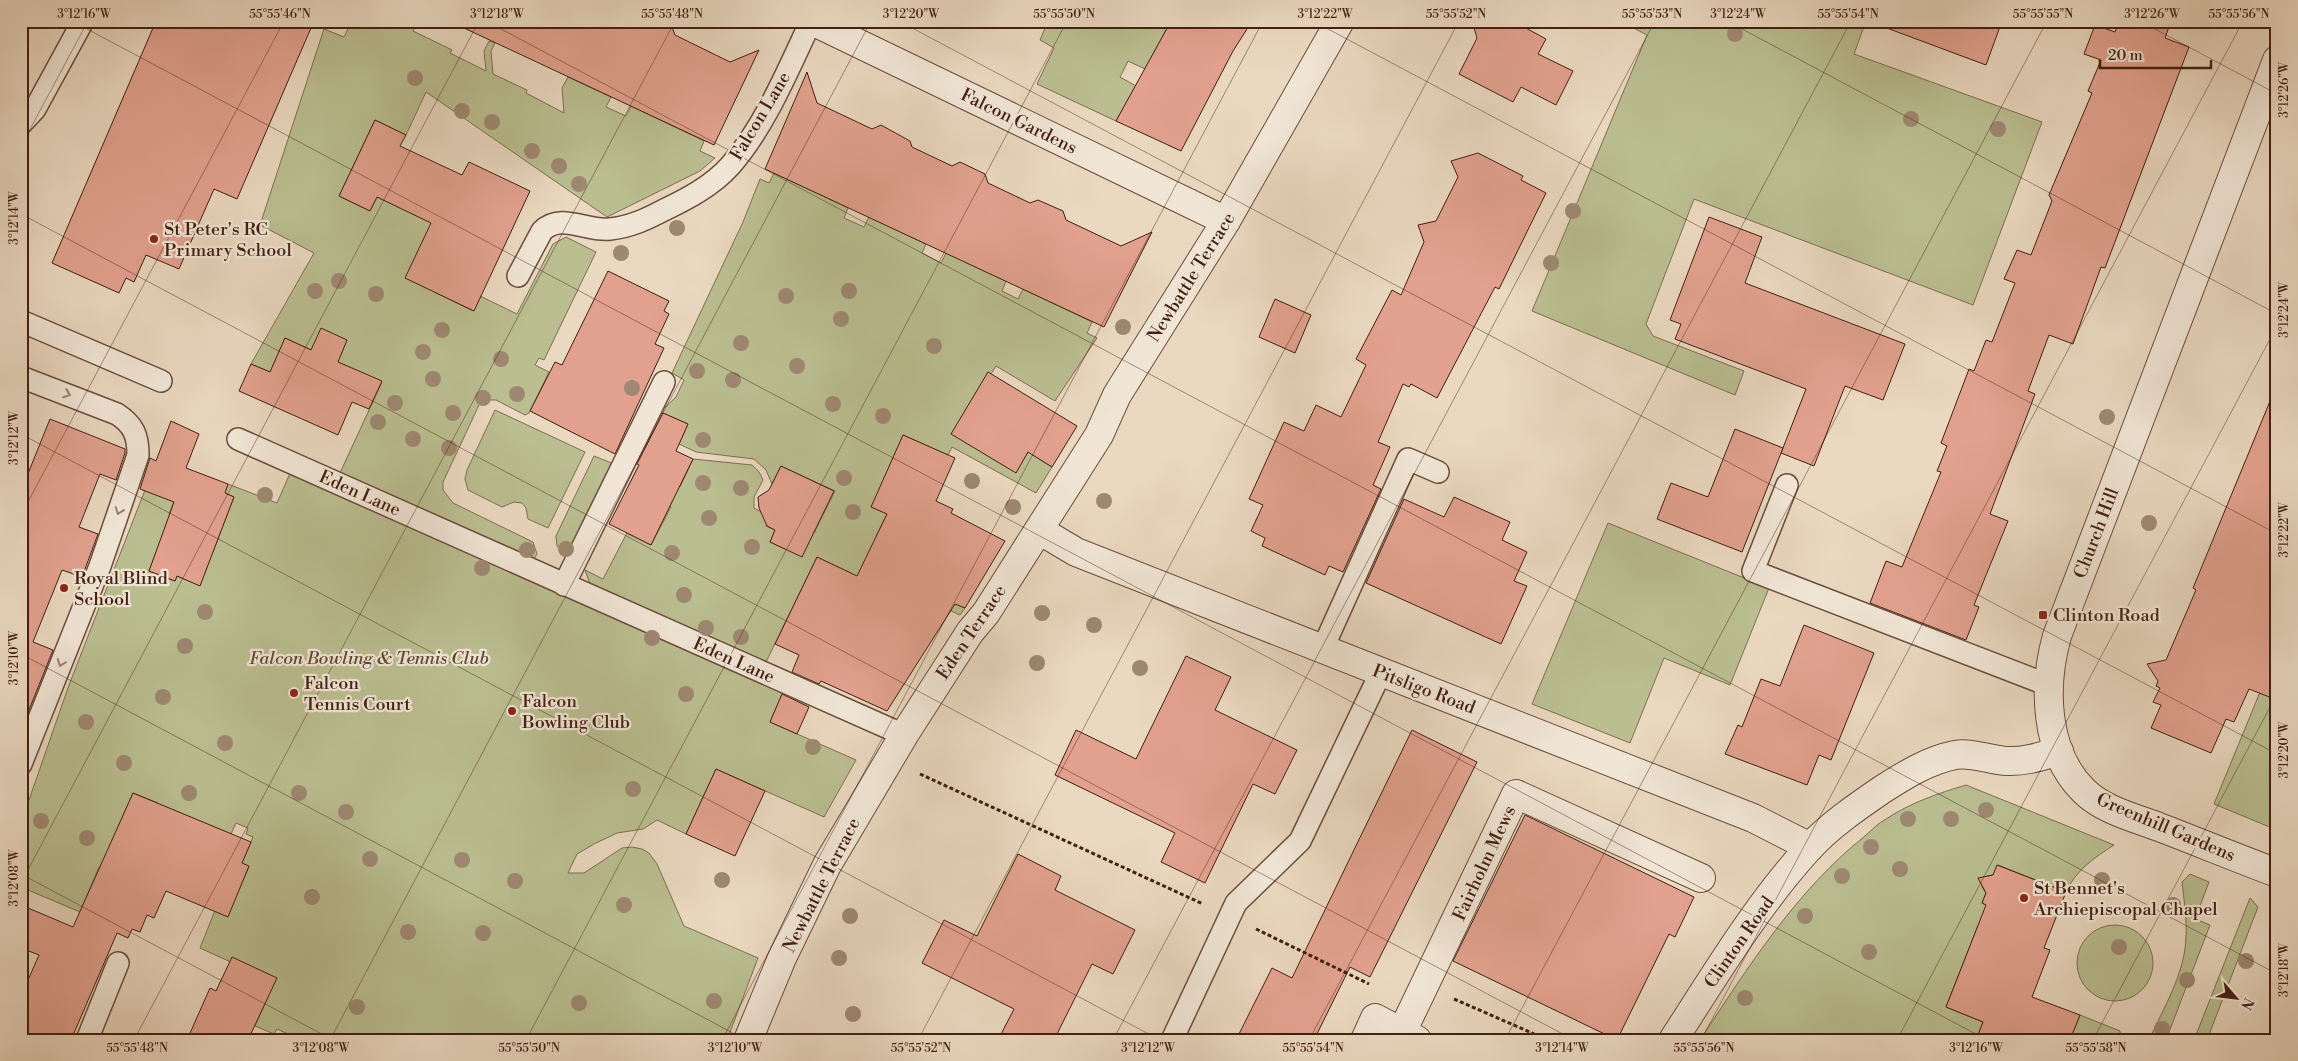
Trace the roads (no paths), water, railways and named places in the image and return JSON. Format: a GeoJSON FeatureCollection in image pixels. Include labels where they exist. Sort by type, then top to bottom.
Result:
{"type":"FeatureCollection","features":[{"type":"Feature","properties":{"kind":"street","name":"Newbattle Terrace"},"geometry":{"type":"LineString","coordinates":[[1039,530],[1099,435],[1117,395],[1226,221],[1340,21]]}},
{"type":"Feature","properties":{"kind":"street","name":"Falcon Gardens"},"geometry":{"type":"LineString","coordinates":[[815,22],[1226,221]]}},
{"type":"Feature","properties":{"kind":"street","name":"Church Hill"},"geometry":{"type":"LineString","coordinates":[[2059,751],[2052,726],[2048,685],[2056,636],[2277,60]]}},
{"type":"Feature","properties":{"kind":"street","name":"Pitsligo Road"},"geometry":{"type":"LineString","coordinates":[[1039,530],[1076,552],[1753,818],[1810,847]]}},
{"type":"Feature","properties":{"kind":"street","name":"Eden Terrace"},"geometry":{"type":"LineString","coordinates":[[904,735],[1039,530]]}},
{"type":"Feature","properties":{"kind":"street","name":"Newbattle Terrace"},"geometry":{"type":"LineString","coordinates":[[748,1040],[782,958],[827,864],[904,735]]}},
{"type":"Feature","properties":{"kind":"street"},"geometry":{"type":"LineString","coordinates":[[1810,847],[1870,798],[1901,777],[1931,762],[1956,755],[1972,755],[2010,761],[2028,760],[2059,751]]}},
{"type":"Feature","properties":{"kind":"street","name":"Greenhill Gardens"},"geometry":{"type":"LineString","coordinates":[[2059,751],[2075,781],[2085,792],[2101,802],[2273,874]]}},
{"type":"Feature","properties":{"kind":"street","name":"Fairholm Mews"},"geometry":{"type":"LineString","coordinates":[[1365,1040],[1375,1018],[1410,1036],[1426,986],[1516,794],[1700,878]]}},
{"type":"Feature","properties":{"kind":"street","name":"Clinton Road"},"geometry":{"type":"LineString","coordinates":[[1673,1040],[1721,966],[1780,883],[1810,847]]}},
{"type":"Feature","properties":{"kind":"lane"},"geometry":{"type":"LineString","coordinates":[[21,124],[35,109],[83,21]]}},
{"type":"Feature","properties":{"kind":"lane","name":"Falcon Lane"},"geometry":{"type":"LineString","coordinates":[[518,276],[542,231],[548,225],[559,222],[601,229],[629,226],[676,204],[711,182],[729,167],[770,105],[815,22]]}},
{"type":"Feature","properties":{"kind":"lane"},"geometry":{"type":"LineString","coordinates":[[21,321],[161,381]]}},
{"type":"Feature","properties":{"kind":"lane"},"geometry":{"type":"LineString","coordinates":[[21,377],[117,414],[127,421],[134,430],[138,442],[138,455],[100,566],[21,764]]}},
{"type":"Feature","properties":{"kind":"lane"},"geometry":{"type":"LineString","coordinates":[[564,585],[664,382]]}},
{"type":"Feature","properties":{"kind":"lane","name":"Eden Lane"},"geometry":{"type":"LineString","coordinates":[[238,439],[904,735]]}},
{"type":"Feature","properties":{"kind":"lane"},"geometry":{"type":"LineString","coordinates":[[1322,650],[1408,458],[1438,472]]}},
{"type":"Feature","properties":{"kind":"lane"},"geometry":{"type":"LineString","coordinates":[[1786,485],[1753,571],[2048,685]]}},
{"type":"Feature","properties":{"kind":"lane"},"geometry":{"type":"LineString","coordinates":[[1172,1040],[1236,903],[1300,841],[1381,672]]}},
{"type":"Feature","properties":{"kind":"lane"},"geometry":{"type":"LineString","coordinates":[[87,1040],[118,963]]}},
{"type":"Feature","properties":{"kind":"place","name":"St Peter's RC Primary School"},"geometry":{"type":"Point","coordinates":[154,239]}},
{"type":"Feature","properties":{"kind":"place","name":"Royal Blind School"},"geometry":{"type":"Point","coordinates":[64,588]}},
{"type":"Feature","properties":{"kind":"place","name":"Clinton Road"},"geometry":{"type":"Point","coordinates":[2043,615]}},
{"type":"Feature","properties":{"kind":"place","name":"Falcon Tennis Court"},"geometry":{"type":"Point","coordinates":[294,693]}},
{"type":"Feature","properties":{"kind":"place","name":"Falcon Bowling Club"},"geometry":{"type":"Point","coordinates":[512,711]}},
{"type":"Feature","properties":{"kind":"place","name":"St Bennet's Archiepiscopal Chapel"},"geometry":{"type":"Point","coordinates":[2024,898]}},
{"type":"Feature","properties":{"kind":"park label","name":"Falcon Bowling & Tennis Club"},"geometry":{"type":"Point","coordinates":[369,658]}}]}
